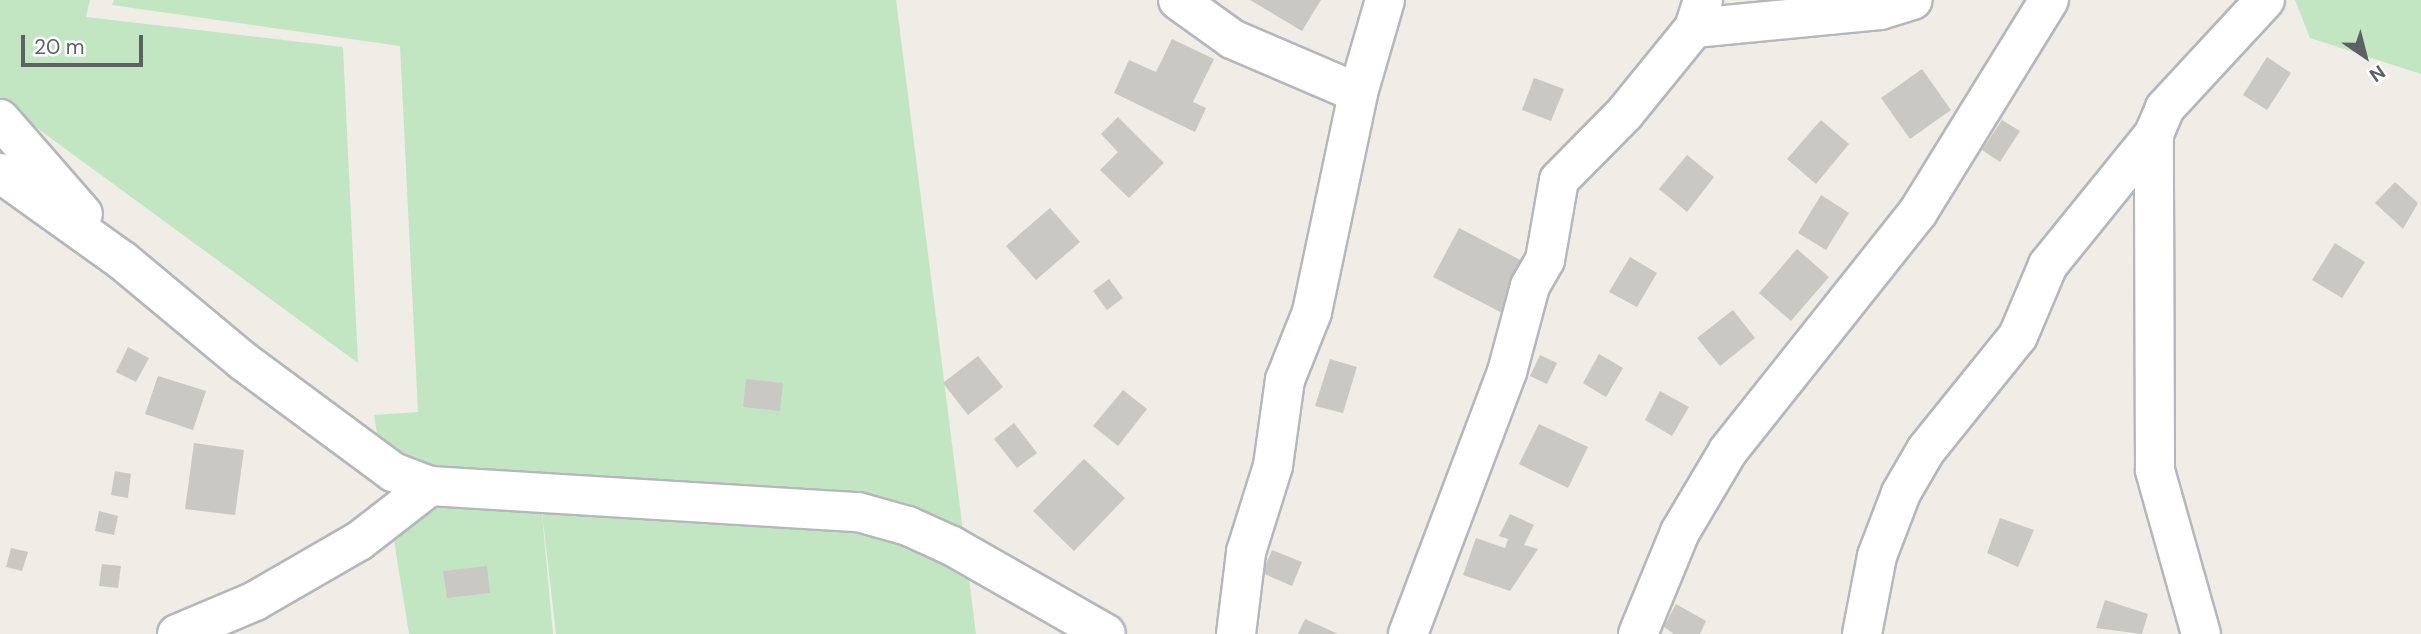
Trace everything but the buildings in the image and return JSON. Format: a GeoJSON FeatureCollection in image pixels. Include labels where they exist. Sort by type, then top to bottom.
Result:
{"type":"FeatureCollection","features":[{"type":"Feature","properties":{"kind":"street"},"geometry":{"type":"LineString","coordinates":[[1178,0],[1232,39],[1359,93]]}},
{"type":"Feature","properties":{"kind":"street"},"geometry":{"type":"LineString","coordinates":[[1236,634],[1246,552],[1273,466],[1285,380],[1312,312],[1359,93],[1385,0]]}},
{"type":"Feature","properties":{"kind":"street"},"geometry":{"type":"LineString","coordinates":[[1408,634],[1507,372],[1530,286],[1545,260],[1559,180],[1625,114],[1699,14],[1880,9],[1912,0]]}},
{"type":"Feature","properties":{"kind":"street"},"geometry":{"type":"LineString","coordinates":[[1638,634],[1681,532],[1728,451],[1918,212],[2049,0]]}},
{"type":"Feature","properties":{"kind":"street"},"geometry":{"type":"LineString","coordinates":[[1862,634],[1877,556],[1901,493],[1926,450],[2018,336],[2048,265],[2154,134],[2165,108],[2265,0]]}},
{"type":"Feature","properties":{"kind":"street"},"geometry":{"type":"LineString","coordinates":[[0,119],[123,261]]}},
{"type":"Feature","properties":{"kind":"street"},"geometry":{"type":"LineString","coordinates":[[2154,134],[2155,470],[2200,634]]}},
{"type":"Feature","properties":{"kind":"street"},"geometry":{"type":"LineString","coordinates":[[0,173],[123,261],[243,361],[374,461],[430,486],[858,512],[908,526],[952,546],[1106,634]]}},
{"type":"Feature","properties":{"kind":"street"},"geometry":{"type":"LineString","coordinates":[[177,634],[255,601],[359,541],[430,486]]}},
{"type":"Feature","properties":{"kind":"green space"},"geometry":{"type":"Polygon","coordinates":[[[0,0],[90,0],[86,17],[343,47],[358,363],[0,101],[0,0]]]}},
{"type":"Feature","properties":{"kind":"green space"},"geometry":{"type":"Polygon","coordinates":[[[114,0],[896,0],[976,634],[556,634],[541,504],[553,634],[409,634],[374,415],[418,412],[400,46],[112,5],[114,0]]]}},
{"type":"Feature","properties":{"kind":"green space"},"geometry":{"type":"Polygon","coordinates":[[[2295,0],[2421,0],[2421,74],[2310,38],[2295,0]]]}}]}
